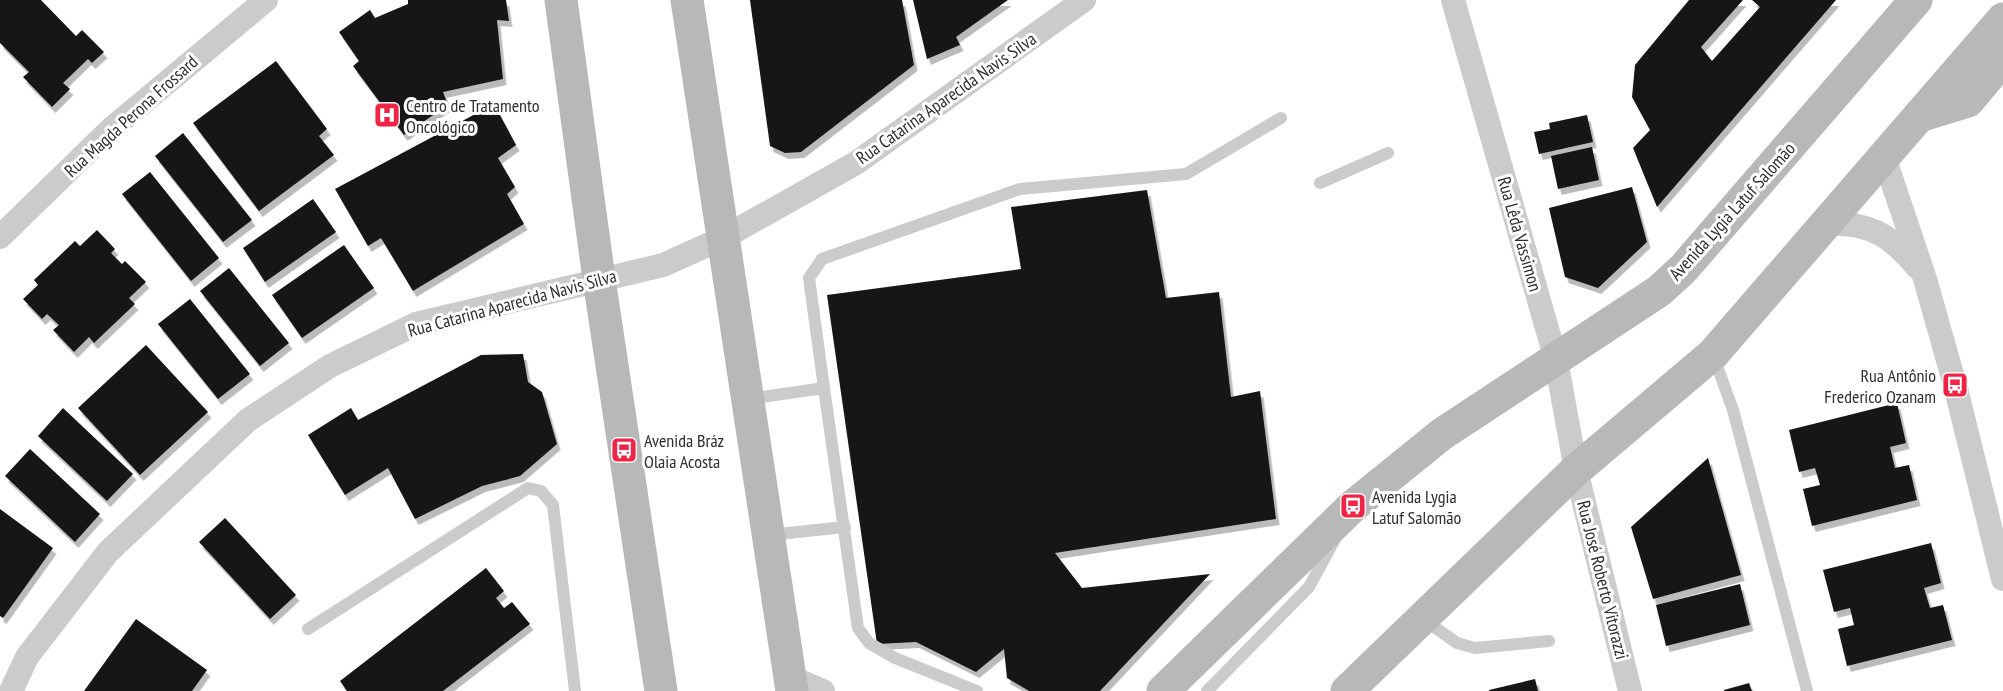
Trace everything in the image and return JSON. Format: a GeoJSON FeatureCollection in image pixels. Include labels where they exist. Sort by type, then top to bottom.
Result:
{"type":"FeatureCollection","features":[{"type":"Feature","properties":{"kind":"main road"},"geometry":{"type":"LineString","coordinates":[[561,0],[599,279],[661,691]]}},
{"type":"Feature","properties":{"kind":"main road"},"geometry":{"type":"LineString","coordinates":[[687,0],[721,239],[791,684]]}},
{"type":"Feature","properties":{"kind":"main road","name":"Avenida Lygia Latuf Salomão"},"geometry":{"type":"LineString","coordinates":[[1163,691],[1353,506],[1442,434],[1659,291],[1683,268],[1916,0]]}},
{"type":"Feature","properties":{"kind":"main road"},"geometry":{"type":"LineString","coordinates":[[1347,691],[1576,470],[1713,354],[2003,19]]}},
{"type":"Feature","properties":{"kind":"main road"},"geometry":{"type":"LineString","coordinates":[[1919,116],[1968,101],[2003,59]]}},
{"type":"Feature","properties":{"kind":"street","name":"Rua Magda Perona Frossard"},"geometry":{"type":"LineString","coordinates":[[0,237],[111,129],[266,0]]}},
{"type":"Feature","properties":{"kind":"street","name":"Rua Catarina Aparecida Navis Silva"},"geometry":{"type":"LineString","coordinates":[[11,691],[27,657],[108,552],[248,420],[330,366],[416,324],[663,265],[721,239],[856,163],[1084,0]]}},
{"type":"Feature","properties":{"kind":"street","name":"Rua Lêda Vassimon"},"geometry":{"type":"LineString","coordinates":[[1453,0],[1556,360],[1576,470]]}},
{"type":"Feature","properties":{"kind":"street"},"geometry":{"type":"LineString","coordinates":[[1884,157],[1926,279],[1955,384],[2003,579]]}},
{"type":"Feature","properties":{"kind":"street"},"geometry":{"type":"LineString","coordinates":[[1826,224],[1852,223],[1876,231],[1899,245],[1926,279]]}},
{"type":"Feature","properties":{"kind":"street","name":"Rua José Roberto Vitorazzi"},"geometry":{"type":"LineString","coordinates":[[1576,470],[1630,691]]}},
{"type":"Feature","properties":{"kind":"street"},"geometry":{"type":"LineString","coordinates":[[791,684],[823,691]]}},
{"type":"Feature","properties":{"kind":"lane"},"geometry":{"type":"LineString","coordinates":[[977,691],[895,658],[869,643],[858,628],[809,278],[822,258],[1020,189],[1186,174],[1281,118]]}},
{"type":"Feature","properties":{"kind":"lane"},"geometry":{"type":"LineString","coordinates":[[1320,183],[1388,153]]}},
{"type":"Feature","properties":{"kind":"lane"},"geometry":{"type":"LineString","coordinates":[[1713,354],[1733,410],[1806,691]]}},
{"type":"Feature","properties":{"kind":"lane"},"geometry":{"type":"LineString","coordinates":[[746,400],[824,388]]}},
{"type":"Feature","properties":{"kind":"lane"},"geometry":{"type":"LineString","coordinates":[[308,629],[528,488],[541,491],[553,505],[575,691]]}},
{"type":"Feature","properties":{"kind":"lane"},"geometry":{"type":"LineString","coordinates":[[1207,691],[1309,587],[1353,506]]}},
{"type":"Feature","properties":{"kind":"lane"},"geometry":{"type":"LineString","coordinates":[[769,535],[845,527]]}},
{"type":"Feature","properties":{"kind":"lane"},"geometry":{"type":"LineString","coordinates":[[1422,618],[1457,643],[1475,648],[1549,641]]}},
{"type":"Feature","properties":{"kind":"building"},"geometry":{"type":"Polygon","coordinates":[[[0,0],[41,0],[76,36],[82,30],[104,52],[92,63],[88,59],[63,83],[70,89],[52,107],[23,77],[29,72],[0,43],[0,0]]]}},
{"type":"Feature","properties":{"kind":"building"},"geometry":{"type":"Polygon","coordinates":[[[408,0],[506,0],[509,21],[497,20],[503,79],[443,92],[448,105],[404,135],[353,66],[359,61],[339,32],[370,10],[375,18],[408,4],[408,0]]]}},
{"type":"Feature","properties":{"kind":"building"},"geometry":{"type":"Polygon","coordinates":[[[750,0],[902,0],[914,65],[801,152],[785,153],[770,146],[750,0]]]}},
{"type":"Feature","properties":{"kind":"building"},"geometry":{"type":"Polygon","coordinates":[[[913,0],[1008,0],[956,37],[960,45],[927,59],[913,0]]]}},
{"type":"Feature","properties":{"kind":"building"},"geometry":{"type":"Polygon","coordinates":[[[1689,0],[1743,0],[1701,47],[1712,61],[1760,7],[1752,0],[1836,0],[1657,207],[1633,148],[1650,130],[1632,97],[1635,65],[1689,0]]]}},
{"type":"Feature","properties":{"kind":"building"},"geometry":{"type":"Polygon","coordinates":[[[276,61],[327,129],[319,136],[334,155],[259,211],[193,123],[276,61]]]}},
{"type":"Feature","properties":{"kind":"building"},"geometry":{"type":"Polygon","coordinates":[[[494,104],[516,145],[498,158],[515,187],[507,194],[524,224],[413,291],[381,238],[368,246],[335,189],[494,104]]]}},
{"type":"Feature","properties":{"kind":"building"},"geometry":{"type":"Polygon","coordinates":[[[1587,115],[1593,142],[1539,154],[1534,132],[1550,129],[1549,123],[1587,115]]]}},
{"type":"Feature","properties":{"kind":"building"},"geometry":{"type":"Polygon","coordinates":[[[183,133],[252,220],[223,242],[155,156],[183,133]]]}},
{"type":"Feature","properties":{"kind":"building"},"geometry":{"type":"Polygon","coordinates":[[[1592,147],[1599,180],[1558,189],[1551,156],[1592,147]]]}},
{"type":"Feature","properties":{"kind":"building"},"geometry":{"type":"Polygon","coordinates":[[[150,172],[219,258],[191,281],[122,194],[150,172]]]}},
{"type":"Feature","properties":{"kind":"building"},"geometry":{"type":"Polygon","coordinates":[[[1632,187],[1647,242],[1598,288],[1565,277],[1549,208],[1632,187]]]}},
{"type":"Feature","properties":{"kind":"building"},"geometry":{"type":"Polygon","coordinates":[[[1147,190],[1166,298],[1219,292],[1231,397],[1260,391],[1276,519],[1055,553],[1082,588],[1210,574],[1100,691],[1029,691],[1007,678],[1004,649],[976,672],[916,642],[877,644],[827,295],[1021,269],[1011,207],[1147,190]]]}},
{"type":"Feature","properties":{"kind":"building"},"geometry":{"type":"Polygon","coordinates":[[[313,199],[336,232],[265,282],[243,248],[313,199]]]}},
{"type":"Feature","properties":{"kind":"building"},"geometry":{"type":"Polygon","coordinates":[[[97,230],[115,249],[111,253],[122,264],[125,261],[146,282],[129,298],[135,304],[94,343],[89,337],[74,352],[53,330],[59,325],[47,314],[42,319],[23,299],[38,285],[34,280],[75,241],[80,246],[97,230]]]}},
{"type":"Feature","properties":{"kind":"building"},"geometry":{"type":"Polygon","coordinates":[[[344,245],[374,288],[302,338],[272,295],[344,245]]]}},
{"type":"Feature","properties":{"kind":"building"},"geometry":{"type":"Polygon","coordinates":[[[229,268],[289,343],[260,366],[200,291],[229,268]]]}},
{"type":"Feature","properties":{"kind":"building"},"geometry":{"type":"Polygon","coordinates":[[[190,299],[250,374],[218,399],[158,324],[190,299]]]}},
{"type":"Feature","properties":{"kind":"building"},"geometry":{"type":"Polygon","coordinates":[[[146,345],[208,412],[140,475],[78,408],[146,345]]]}},
{"type":"Feature","properties":{"kind":"building"},"geometry":{"type":"Polygon","coordinates":[[[523,354],[528,382],[542,392],[557,444],[520,476],[482,486],[415,519],[388,468],[345,495],[308,435],[351,408],[358,420],[481,355],[523,354]]]}},
{"type":"Feature","properties":{"kind":"building"},"geometry":{"type":"Polygon","coordinates":[[[1897,403],[1906,443],[1890,447],[1895,468],[1909,465],[1917,500],[1812,526],[1803,489],[1820,485],[1815,468],[1799,472],[1789,430],[1897,403]]]}},
{"type":"Feature","properties":{"kind":"building"},"geometry":{"type":"Polygon","coordinates":[[[63,408],[133,474],[107,501],[38,436],[63,408]]]}},
{"type":"Feature","properties":{"kind":"building"},"geometry":{"type":"Polygon","coordinates":[[[30,449],[100,514],[75,542],[5,476],[30,449]]]}},
{"type":"Feature","properties":{"kind":"building"},"geometry":{"type":"Polygon","coordinates":[[[1708,458],[1741,575],[1653,599],[1631,527],[1708,458]]]}},
{"type":"Feature","properties":{"kind":"building"},"geometry":{"type":"Polygon","coordinates":[[[0,509],[53,548],[3,618],[0,616],[0,509]]]}},
{"type":"Feature","properties":{"kind":"building"},"geometry":{"type":"Polygon","coordinates":[[[225,518],[296,595],[270,619],[199,542],[225,518]]]}},
{"type":"Feature","properties":{"kind":"building"},"geometry":{"type":"Polygon","coordinates":[[[1931,543],[1941,583],[1924,588],[1930,608],[1943,605],[1952,640],[1847,666],[1838,629],[1854,625],[1850,608],[1834,612],[1823,570],[1931,543]]]}},
{"type":"Feature","properties":{"kind":"building"},"geometry":{"type":"Polygon","coordinates":[[[486,568],[504,591],[496,598],[504,608],[512,602],[530,624],[443,691],[347,691],[340,681],[486,568]]]}},
{"type":"Feature","properties":{"kind":"building"},"geometry":{"type":"Polygon","coordinates":[[[1740,584],[1750,625],[1666,646],[1656,605],[1740,584]]]}},
{"type":"Feature","properties":{"kind":"building"},"geometry":{"type":"Polygon","coordinates":[[[136,619],[207,670],[192,691],[84,691],[136,619]]]}},
{"type":"Feature","properties":{"kind":"building"},"geometry":{"type":"Polygon","coordinates":[[[1535,679],[1538,691],[1489,691],[1489,690],[1535,679]]]}},
{"type":"Feature","properties":{"kind":"building"},"geometry":{"type":"Polygon","coordinates":[[[1749,683],[1752,691],[1724,691],[1724,690],[1749,683]]]}},
{"type":"Feature","properties":{"kind":"place","name":"Centro de Tratamento Oncológico"},"geometry":{"type":"Point","coordinates":[387,115]}},
{"type":"Feature","properties":{"kind":"place","name":"Rua Antônio Frederico Ozanam"},"geometry":{"type":"Point","coordinates":[1955,385]}},
{"type":"Feature","properties":{"kind":"place","name":"Avenida Bráz Olaia Acosta"},"geometry":{"type":"Point","coordinates":[624,450]}},
{"type":"Feature","properties":{"kind":"place","name":"Avenida Lygia Latuf Salomão"},"geometry":{"type":"Point","coordinates":[1353,506]}}]}
